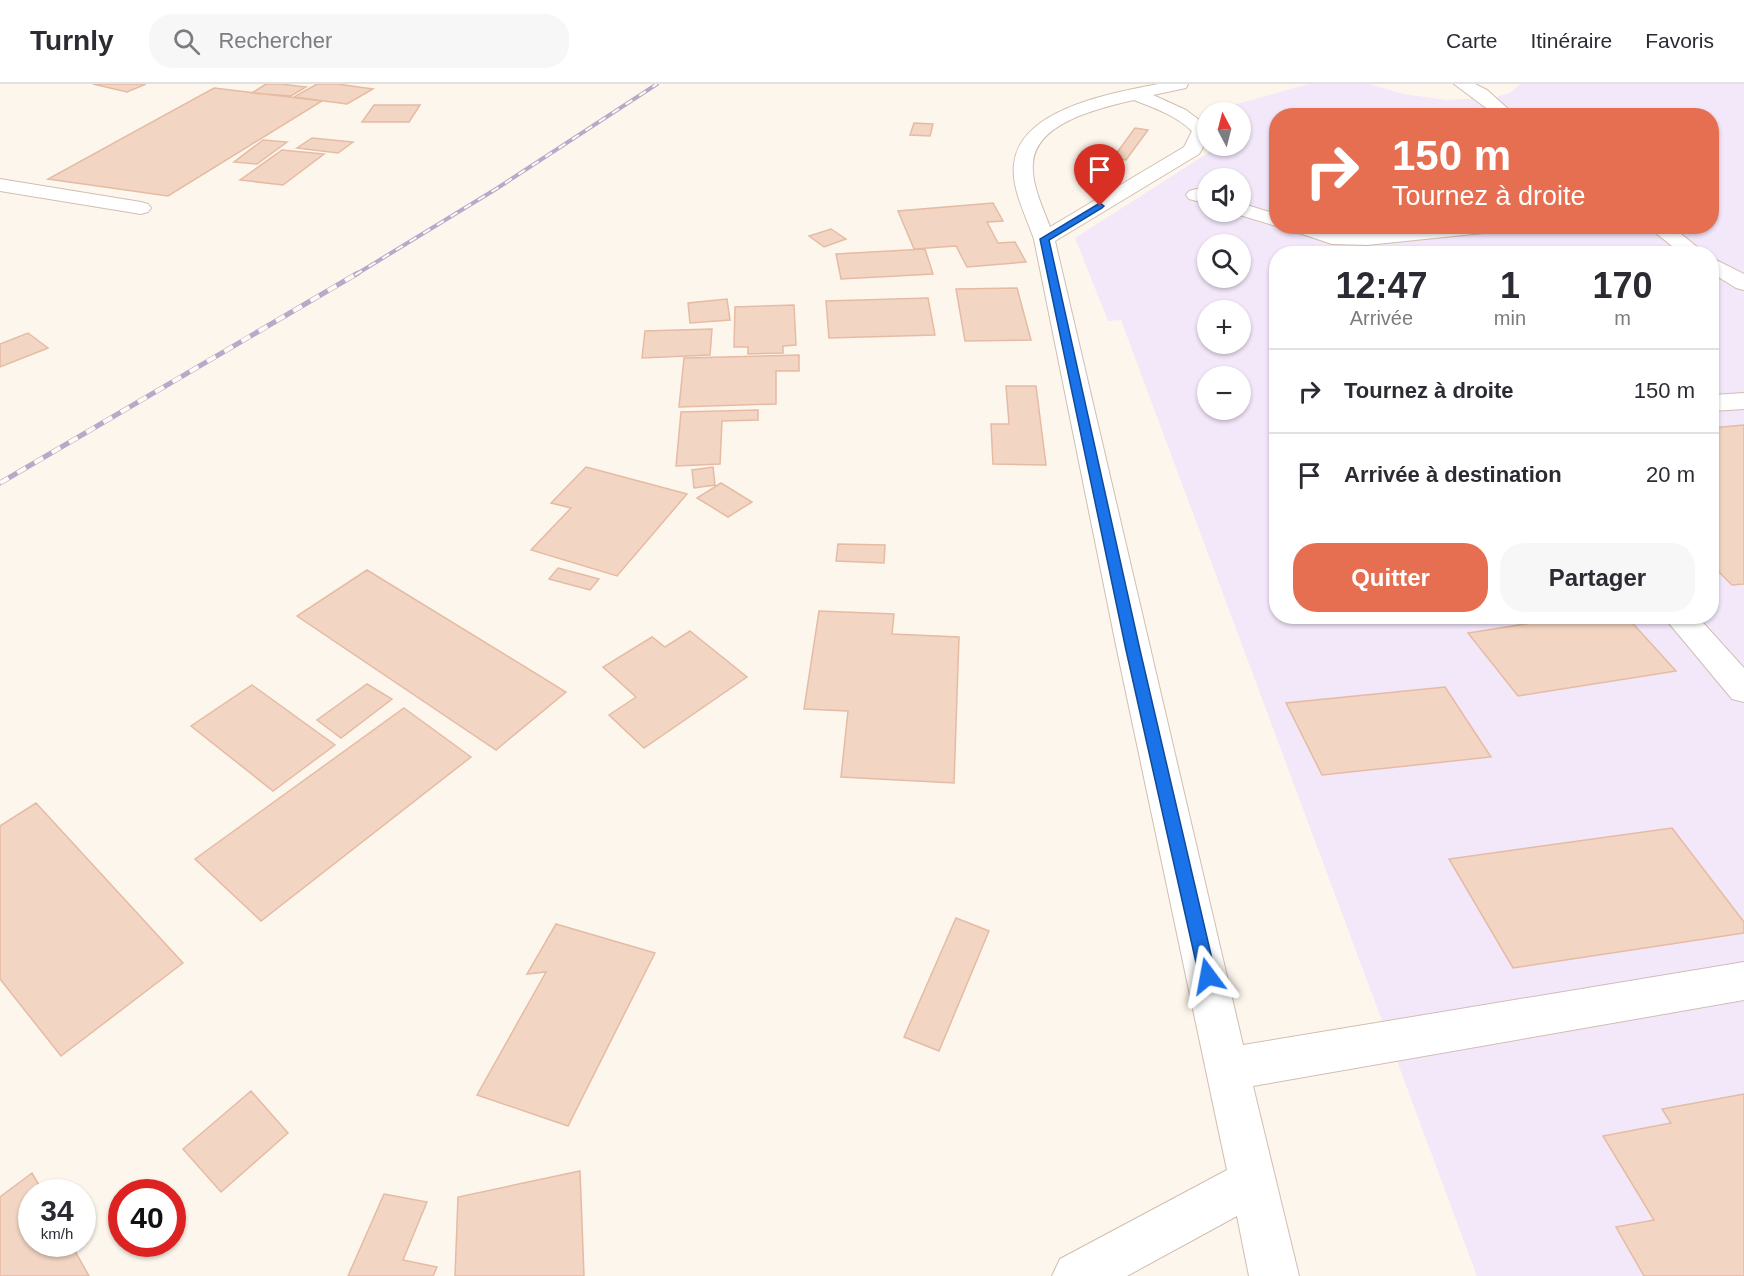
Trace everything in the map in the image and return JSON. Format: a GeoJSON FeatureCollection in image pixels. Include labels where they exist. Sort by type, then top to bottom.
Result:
{"type":"FeatureCollection","features":[{"type":"Feature","properties":{"kind":"street"},"geometry":{"type":"LineString","coordinates":[[1180,84],[1092,105],[1059,117],[1038,131],[1027,146],[1023,162],[1026,185],[1044,239],[1136,662],[1275,1276]]}},
{"type":"Feature","properties":{"kind":"street"},"geometry":{"type":"LineString","coordinates":[[1440,84],[1462,84],[1481,94],[1499,108]]}},
{"type":"Feature","properties":{"kind":"street"},"geometry":{"type":"LineString","coordinates":[[1044,239],[1192,150],[1201,130],[1193,121],[1176,111],[1137,95]]}},
{"type":"Feature","properties":{"kind":"street"},"geometry":{"type":"LineString","coordinates":[[0,185],[141,208]]}},
{"type":"Feature","properties":{"kind":"street"},"geometry":{"type":"LineString","coordinates":[[1251,212],[1269,218]]}},
{"type":"Feature","properties":{"kind":"street"},"geometry":{"type":"LineString","coordinates":[[1320,234],[1332,238],[1367,240],[1421,234]]}},
{"type":"Feature","properties":{"kind":"street"},"geometry":{"type":"LineString","coordinates":[[1668,234],[1685,246]]}},
{"type":"Feature","properties":{"kind":"street"},"geometry":{"type":"LineString","coordinates":[[1719,268],[1744,283]]}},
{"type":"Feature","properties":{"kind":"street"},"geometry":{"type":"LineString","coordinates":[[1719,403],[1744,401]]}},
{"type":"Feature","properties":{"kind":"street"},"geometry":{"type":"LineString","coordinates":[[1685,624],[1744,690]]}},
{"type":"Feature","properties":{"kind":"street"},"geometry":{"type":"LineString","coordinates":[[1229,1069],[1744,981]]}},
{"type":"Feature","properties":{"kind":"street"},"geometry":{"type":"LineString","coordinates":[[1077,1276],[1253,1182]]}},
{"type":"Feature","properties":{"kind":"shaded area"},"geometry":{"type":"Polygon","coordinates":[[[1309,84],[1369,84],[1404,94],[1446,100],[1496,97],[1510,93],[1520,84],[1744,84],[1744,1276],[1477,1276],[1121,320],[1108,321],[1075,238],[1203,156],[1251,156],[1251,102],[1244,102],[1309,84]]]}},
{"type":"Feature","properties":{"kind":"building"},"geometry":{"type":"Polygon","coordinates":[[[93,84],[146,84],[127,92],[93,84]]]}},
{"type":"Feature","properties":{"kind":"building"},"geometry":{"type":"Polygon","coordinates":[[[266,84],[306,87],[291,96],[252,93],[266,84]]]}},
{"type":"Feature","properties":{"kind":"building"},"geometry":{"type":"Polygon","coordinates":[[[317,84],[373,89],[347,104],[294,97],[317,84]]]}},
{"type":"Feature","properties":{"kind":"building"},"geometry":{"type":"Polygon","coordinates":[[[214,88],[322,101],[168,196],[48,179],[214,88]]]}},
{"type":"Feature","properties":{"kind":"building"},"geometry":{"type":"Polygon","coordinates":[[[374,105],[420,105],[409,122],[362,122],[374,105]]]}},
{"type":"Feature","properties":{"kind":"building"},"geometry":{"type":"Polygon","coordinates":[[[914,123],[933,124],[930,136],[910,135],[914,123]]]}},
{"type":"Feature","properties":{"kind":"building"},"geometry":{"type":"Polygon","coordinates":[[[1135,128],[1148,130],[1126,160],[1113,158],[1135,128]]]}},
{"type":"Feature","properties":{"kind":"building"},"geometry":{"type":"Polygon","coordinates":[[[312,138],[353,142],[338,153],[297,148],[312,138]]]}},
{"type":"Feature","properties":{"kind":"building"},"geometry":{"type":"Polygon","coordinates":[[[263,140],[287,142],[257,164],[234,162],[263,140]]]}},
{"type":"Feature","properties":{"kind":"building"},"geometry":{"type":"Polygon","coordinates":[[[282,150],[324,154],[283,185],[240,180],[282,150]]]}},
{"type":"Feature","properties":{"kind":"building"},"geometry":{"type":"Polygon","coordinates":[[[993,203],[1003,221],[987,222],[998,243],[1015,242],[1026,262],[967,267],[956,246],[914,249],[898,211],[993,203]]]}},
{"type":"Feature","properties":{"kind":"building"},"geometry":{"type":"Polygon","coordinates":[[[831,229],[846,239],[824,247],[809,236],[831,229]]]}},
{"type":"Feature","properties":{"kind":"building"},"geometry":{"type":"Polygon","coordinates":[[[925,249],[933,274],[841,279],[836,254],[925,249]]]}},
{"type":"Feature","properties":{"kind":"building"},"geometry":{"type":"Polygon","coordinates":[[[1017,288],[1031,340],[965,341],[956,289],[1017,288]]]}},
{"type":"Feature","properties":{"kind":"building"},"geometry":{"type":"Polygon","coordinates":[[[928,298],[935,335],[829,338],[826,301],[928,298]]]}},
{"type":"Feature","properties":{"kind":"building"},"geometry":{"type":"Polygon","coordinates":[[[727,299],[730,320],[690,323],[688,303],[727,299]]]}},
{"type":"Feature","properties":{"kind":"building"},"geometry":{"type":"Polygon","coordinates":[[[794,305],[796,345],[783,346],[783,353],[748,354],[748,347],[734,347],[735,307],[794,305]]]}},
{"type":"Feature","properties":{"kind":"building"},"geometry":{"type":"Polygon","coordinates":[[[712,329],[710,355],[642,358],[645,331],[712,329]]]}},
{"type":"Feature","properties":{"kind":"building"},"geometry":{"type":"Polygon","coordinates":[[[28,333],[48,348],[0,367],[0,344],[28,333]]]}},
{"type":"Feature","properties":{"kind":"building"},"geometry":{"type":"Polygon","coordinates":[[[799,355],[799,371],[776,371],[776,404],[679,407],[684,358],[799,355]]]}},
{"type":"Feature","properties":{"kind":"building"},"geometry":{"type":"Polygon","coordinates":[[[1006,386],[1036,386],[1046,465],[993,464],[991,424],[1009,424],[1006,386]]]}},
{"type":"Feature","properties":{"kind":"building"},"geometry":{"type":"Polygon","coordinates":[[[758,410],[758,420],[722,421],[720,464],[676,466],[681,412],[758,410]]]}},
{"type":"Feature","properties":{"kind":"building"},"geometry":{"type":"Polygon","coordinates":[[[1744,425],[1744,584],[1732,585],[1719,572],[1719,427],[1744,425]]]}},
{"type":"Feature","properties":{"kind":"building"},"geometry":{"type":"Polygon","coordinates":[[[586,467],[687,494],[617,576],[531,550],[571,508],[551,503],[586,467]]]}},
{"type":"Feature","properties":{"kind":"building"},"geometry":{"type":"Polygon","coordinates":[[[713,467],[715,485],[694,488],[692,470],[713,467]]]}},
{"type":"Feature","properties":{"kind":"building"},"geometry":{"type":"Polygon","coordinates":[[[721,483],[752,502],[728,517],[697,498],[721,483]]]}},
{"type":"Feature","properties":{"kind":"building"},"geometry":{"type":"Polygon","coordinates":[[[838,544],[885,545],[884,563],[836,561],[838,544]]]}},
{"type":"Feature","properties":{"kind":"building"},"geometry":{"type":"Polygon","coordinates":[[[558,568],[599,579],[590,590],[549,579],[558,568]]]}},
{"type":"Feature","properties":{"kind":"building"},"geometry":{"type":"Polygon","coordinates":[[[367,570],[566,692],[496,750],[297,616],[367,570]]]}},
{"type":"Feature","properties":{"kind":"building"},"geometry":{"type":"Polygon","coordinates":[[[819,611],[894,614],[892,634],[959,637],[954,783],[841,777],[848,711],[804,709],[819,611]]]}},
{"type":"Feature","properties":{"kind":"building"},"geometry":{"type":"Polygon","coordinates":[[[1525,624],[1633,624],[1676,671],[1518,696],[1468,633],[1525,624]]]}},
{"type":"Feature","properties":{"kind":"building"},"geometry":{"type":"Polygon","coordinates":[[[690,631],[747,677],[644,748],[609,715],[636,697],[603,667],[652,637],[665,647],[690,631]]]}},
{"type":"Feature","properties":{"kind":"building"},"geometry":{"type":"Polygon","coordinates":[[[367,684],[392,699],[341,738],[317,720],[367,684]]]}},
{"type":"Feature","properties":{"kind":"building"},"geometry":{"type":"Polygon","coordinates":[[[252,685],[335,745],[273,791],[191,726],[252,685]]]}},
{"type":"Feature","properties":{"kind":"building"},"geometry":{"type":"Polygon","coordinates":[[[1445,687],[1491,757],[1322,775],[1286,703],[1445,687]]]}},
{"type":"Feature","properties":{"kind":"building"},"geometry":{"type":"Polygon","coordinates":[[[404,708],[471,757],[261,921],[195,859],[404,708]]]}},
{"type":"Feature","properties":{"kind":"building"},"geometry":{"type":"Polygon","coordinates":[[[36,803],[183,963],[61,1056],[0,979],[0,826],[36,803]]]}},
{"type":"Feature","properties":{"kind":"building"},"geometry":{"type":"Polygon","coordinates":[[[1672,828],[1744,922],[1744,933],[1513,968],[1449,859],[1672,828]]]}},
{"type":"Feature","properties":{"kind":"building"},"geometry":{"type":"Polygon","coordinates":[[[956,918],[989,931],[939,1051],[904,1037],[956,918]]]}},
{"type":"Feature","properties":{"kind":"building"},"geometry":{"type":"Polygon","coordinates":[[[556,924],[655,953],[568,1126],[477,1095],[546,972],[527,974],[556,924]]]}},
{"type":"Feature","properties":{"kind":"building"},"geometry":{"type":"Polygon","coordinates":[[[251,1091],[288,1133],[221,1192],[183,1149],[251,1091]]]}},
{"type":"Feature","properties":{"kind":"building"},"geometry":{"type":"Polygon","coordinates":[[[1744,1094],[1744,1276],[1644,1276],[1616,1227],[1654,1220],[1603,1136],[1671,1123],[1662,1109],[1744,1094]]]}},
{"type":"Feature","properties":{"kind":"building"},"geometry":{"type":"Polygon","coordinates":[[[580,1171],[584,1276],[455,1276],[458,1197],[580,1171]]]}},
{"type":"Feature","properties":{"kind":"building"},"geometry":{"type":"Polygon","coordinates":[[[32,1173],[35,1179],[24,1179],[32,1173]]]}},
{"type":"Feature","properties":{"kind":"building"},"geometry":{"type":"Polygon","coordinates":[[[18,1184],[18,1257],[78,1257],[89,1276],[0,1276],[0,1197],[18,1184]]]}},
{"type":"Feature","properties":{"kind":"building"},"geometry":{"type":"Polygon","coordinates":[[[384,1194],[427,1202],[403,1260],[437,1267],[433,1276],[348,1276],[384,1194]]]}},
{"type":"Feature","properties":{"kind":"railway"},"geometry":{"type":"LineString","coordinates":[[355,275],[496,189],[657,84]]}},
{"type":"Feature","properties":{"kind":"railway"},"geometry":{"type":"LineString","coordinates":[[0,483],[358,273]]}},
{"type":"Feature","properties":{"kind":"route"},"geometry":{"type":"LineString","coordinates":[[1100,206],[1044,239],[1133,650],[1208,976]]}}]}
